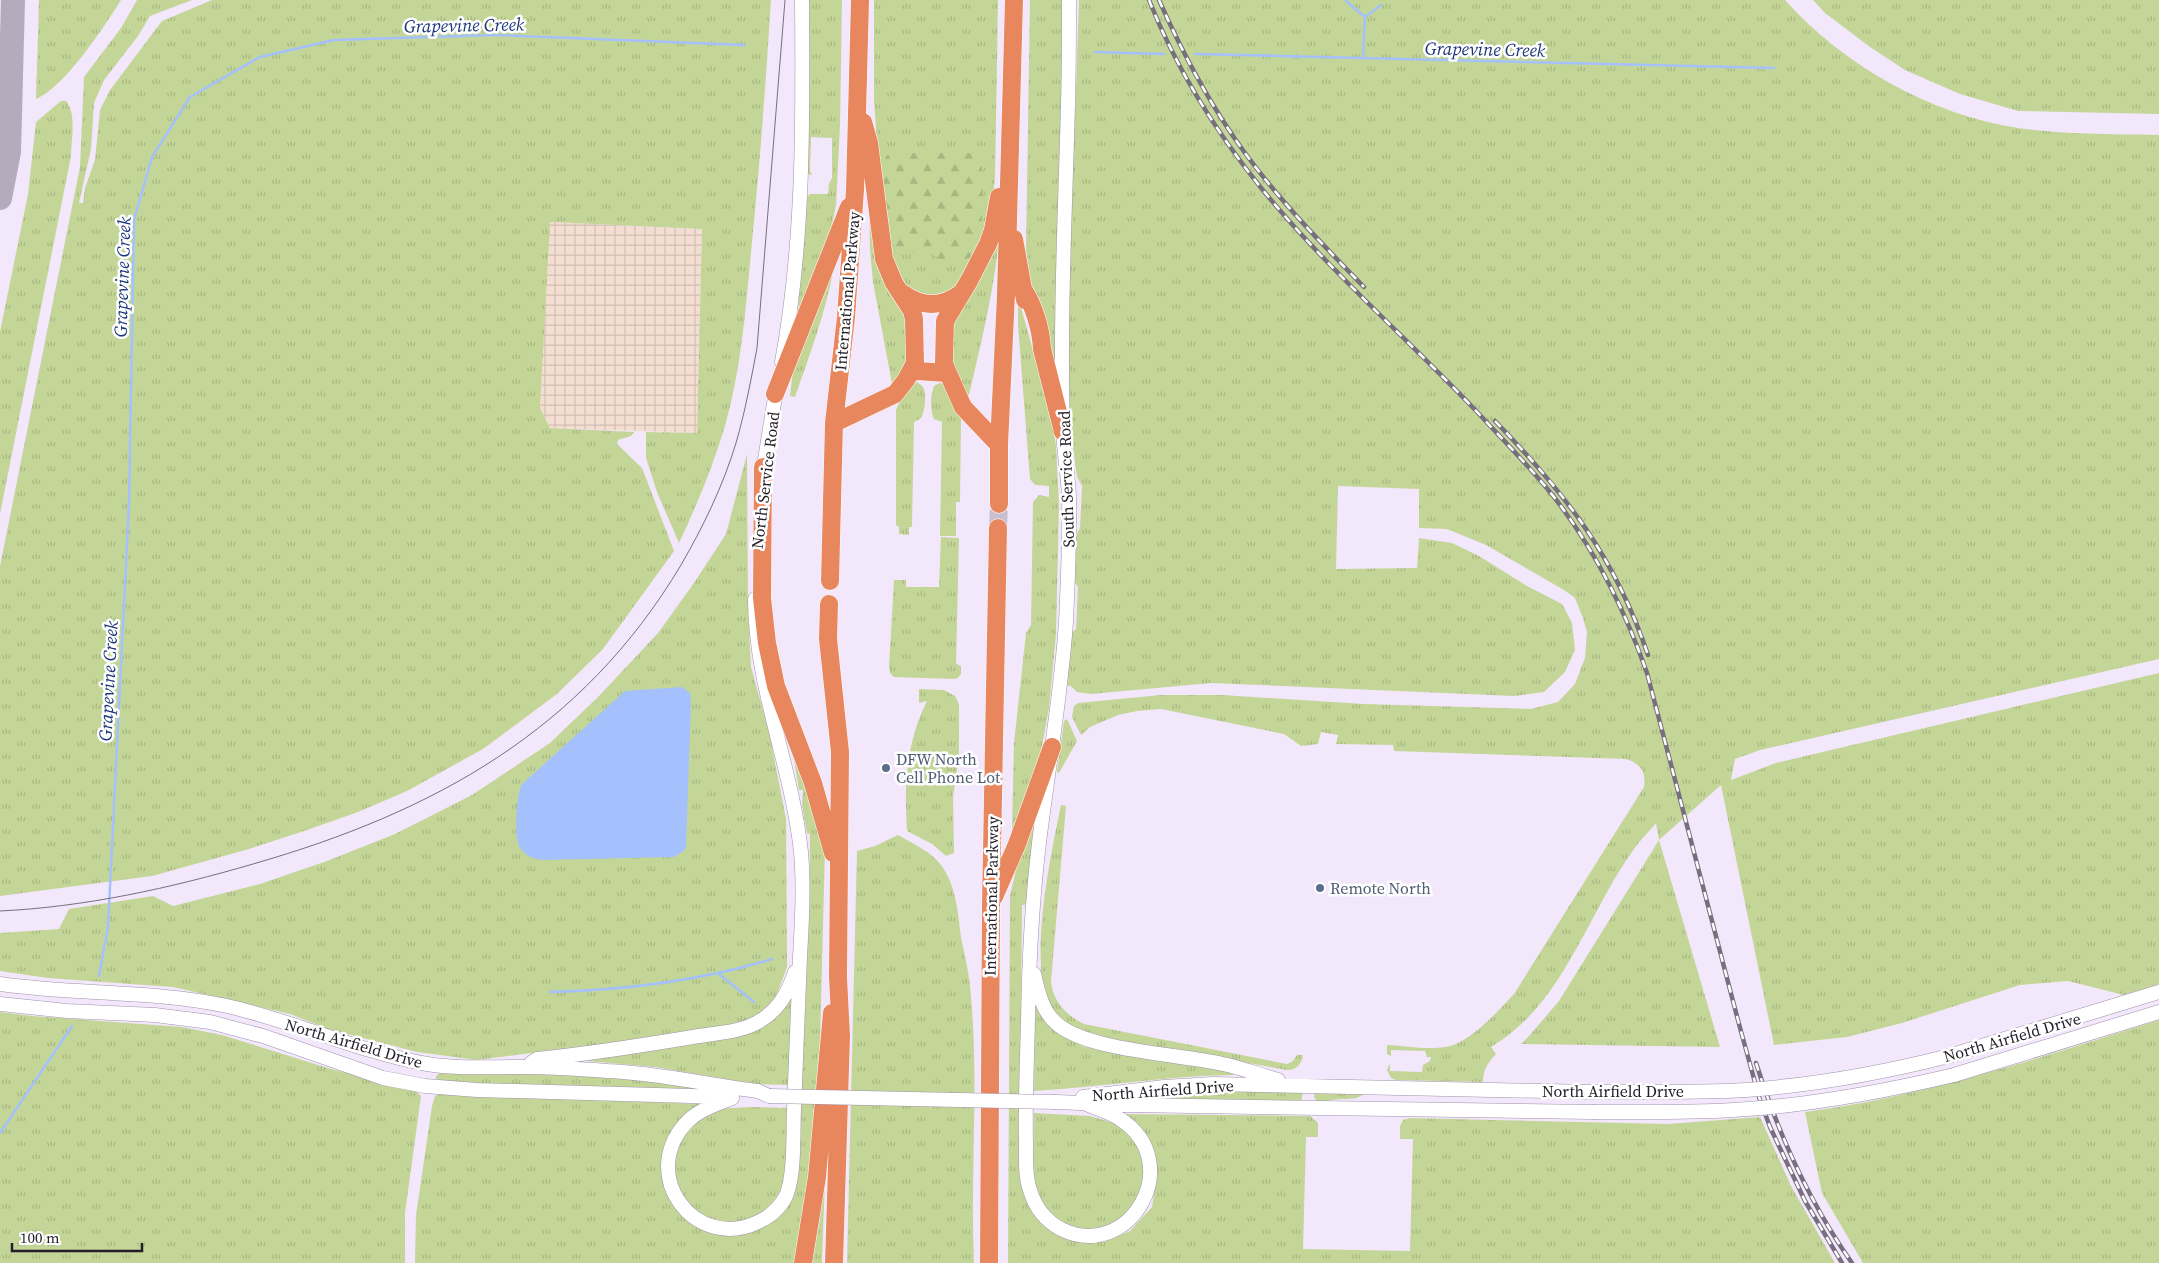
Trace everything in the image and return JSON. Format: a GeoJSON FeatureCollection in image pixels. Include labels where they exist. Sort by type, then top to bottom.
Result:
{"type":"FeatureCollection","features":[{"type":"Feature","properties":{"kind":"highway","name":"International Parkway"},"geometry":{"type":"LineString","coordinates":[[830,581],[834,423],[846,317],[855,190],[860,0]]}},
{"type":"Feature","properties":{"kind":"highway"},"geometry":{"type":"LineString","coordinates":[[999,504],[999,445],[1014,0]]}},
{"type":"Feature","properties":{"kind":"highway"},"geometry":{"type":"LineString","coordinates":[[834,423],[896,394],[915,363],[914,320],[912,311],[899,292],[889,272],[882,248],[869,143],[858,104]]}},
{"type":"Feature","properties":{"kind":"highway"},"geometry":{"type":"LineString","coordinates":[[999,445],[963,407],[947,373],[944,364],[945,321],[980,262],[993,230],[1001,180],[1009,156]]}},
{"type":"Feature","properties":{"kind":"highway"},"geometry":{"type":"LineString","coordinates":[[775,394],[855,190]]}},
{"type":"Feature","properties":{"kind":"highway"},"geometry":{"type":"LineString","coordinates":[[1008,217],[1018,254],[1023,289],[1028,296],[1035,316],[1063,432]]}},
{"type":"Feature","properties":{"kind":"highway"},"geometry":{"type":"LineString","coordinates":[[899,292],[913,301],[932,305],[943,304],[961,294]]}},
{"type":"Feature","properties":{"kind":"highway"},"geometry":{"type":"LineString","coordinates":[[910,373],[947,373]]}},
{"type":"Feature","properties":{"kind":"highway"},"geometry":{"type":"LineString","coordinates":[[763,468],[763,524],[769,551],[767,643],[776,686],[814,783],[840,883]]}},
{"type":"Feature","properties":{"kind":"highway","name":"International Parkway"},"geometry":{"type":"LineString","coordinates":[[989,1263],[991,904],[998,528]]}},
{"type":"Feature","properties":{"kind":"highway"},"geometry":{"type":"LineString","coordinates":[[830,604],[828,639],[840,752],[838,977],[841,1036],[834,1263]]}},
{"type":"Feature","properties":{"kind":"highway"},"geometry":{"type":"LineString","coordinates":[[991,904],[1017,844],[1052,746]]}},
{"type":"Feature","properties":{"kind":"highway"},"geometry":{"type":"LineString","coordinates":[[803,1263],[817,1177],[829,1034],[838,977]]}},
{"type":"Feature","properties":{"kind":"highway"},"geometry":{"type":"LineString","coordinates":[[989,1171],[999,1263]]}},
{"type":"Feature","properties":{"kind":"main road","name":"North Service Road"},"geometry":{"type":"LineString","coordinates":[[732,1098],[705,1108],[690,1119],[679,1132],[672,1145],[667,1162],[670,1186],[675,1196],[689,1213],[719,1228],[751,1226],[776,1210],[785,1197],[793,1147],[802,887],[800,844],[762,667],[755,624],[756,528],[775,394],[791,313],[797,257],[803,116],[802,0]]}},
{"type":"Feature","properties":{"kind":"main road","name":"South Service Road"},"geometry":{"type":"LineString","coordinates":[[1029,956],[1039,844],[1059,696],[1066,621],[1069,546],[1068,473],[1063,432],[1062,340],[1069,0]]}},
{"type":"Feature","properties":{"kind":"main road"},"geometry":{"type":"LineString","coordinates":[[1029,956],[1036,986],[1045,1010],[1054,1022],[1071,1034],[1117,1046],[1223,1064],[1293,1085]]}},
{"type":"Feature","properties":{"kind":"main road"},"geometry":{"type":"LineString","coordinates":[[1029,956],[1026,1132],[1029,1189],[1041,1213],[1054,1225],[1068,1232],[1098,1236],[1112,1232],[1140,1209],[1149,1190],[1152,1173],[1150,1156],[1142,1139],[1118,1117],[1086,1104]]}},
{"type":"Feature","properties":{"kind":"main road"},"geometry":{"type":"LineString","coordinates":[[523,1067],[537,1059],[647,1045],[740,1029],[756,1024],[769,1015],[783,999],[789,989],[800,957]]}},
{"type":"Feature","properties":{"kind":"main road","name":"North Airfield Drive"},"geometry":{"type":"LineString","coordinates":[[0,984],[72,992],[180,997],[218,1004],[386,1054],[428,1064],[480,1068],[523,1067],[658,1075],[758,1091],[769,1096]]}},
{"type":"Feature","properties":{"kind":"main road","name":"North Airfield Drive"},"geometry":{"type":"LineString","coordinates":[[1056,1102],[1164,1087],[1213,1084],[1590,1092],[1696,1092],[1795,1085],[1868,1075],[1949,1056],[2159,992]]}},
{"type":"Feature","properties":{"kind":"main road","name":"North Airfield Drive"},"geometry":{"type":"LineString","coordinates":[[0,1004],[67,1011],[155,1015],[210,1022],[263,1036],[383,1078],[425,1086],[477,1090],[759,1099],[769,1096],[1086,1104],[1593,1112],[1672,1112],[1765,1108],[1856,1096],[1954,1075],[2159,1012]]}},
{"type":"Feature","properties":{"kind":"main road"},"geometry":{"type":"LineString","coordinates":[[425,1086],[428,1064]]}},
{"type":"Feature","properties":{"kind":"shaded area"},"geometry":{"type":"Polygon","coordinates":[[[549,222],[702,229],[697,433],[550,428],[540,408],[549,222]]]}},
{"type":"Feature","properties":{"kind":"green space"},"geometry":{"type":"Polygon","coordinates":[[[39,0],[121,0],[71,70],[47,92],[36,99],[39,0]]]}},
{"type":"Feature","properties":{"kind":"green space"},"geometry":{"type":"Polygon","coordinates":[[[137,0],[192,0],[150,16],[138,36],[104,80],[94,103],[91,149],[79,203],[83,203],[85,188],[95,160],[100,110],[110,90],[162,21],[212,0],[771,0],[758,182],[736,381],[720,441],[704,485],[679,543],[657,492],[646,458],[646,432],[697,433],[702,229],[550,222],[540,408],[550,428],[634,432],[631,436],[618,440],[617,444],[642,468],[674,551],[603,649],[557,694],[483,749],[407,791],[358,812],[249,849],[152,876],[0,896],[0,566],[80,167],[84,77],[121,28],[137,0]]]}},
{"type":"Feature","properties":{"kind":"green space"},"geometry":{"type":"Polygon","coordinates":[[[809,0],[842,0],[840,126],[836,205],[831,231],[798,313],[805,199],[810,194],[828,194],[832,178],[832,138],[811,137],[810,171],[812,174],[808,174],[809,0]]]}},
{"type":"Feature","properties":{"kind":"green space"},"geometry":{"type":"Polygon","coordinates":[[[874,0],[998,0],[995,178],[991,217],[959,286],[930,301],[899,282],[884,230],[874,102],[874,0]]]}},
{"type":"Feature","properties":{"kind":"green space"},"geometry":{"type":"Polygon","coordinates":[[[1030,0],[1064,0],[1056,372],[1033,297],[1026,250],[1030,0]]]}},
{"type":"Feature","properties":{"kind":"green space"},"geometry":{"type":"Polygon","coordinates":[[[1079,0],[1785,0],[1808,24],[1861,66],[1921,99],[1953,111],[1985,121],[2018,128],[2088,134],[2159,135],[2159,659],[1760,750],[1735,759],[1731,780],[1776,763],[2159,673],[2159,984],[2124,995],[2068,981],[2020,985],[1902,1023],[1847,1037],[1774,1045],[1721,785],[1659,840],[1656,823],[1639,842],[1617,874],[1572,957],[1555,983],[1537,1007],[1516,1029],[1491,1047],[1496,1054],[1486,1066],[1483,1082],[1396,1080],[1391,1078],[1387,1070],[1389,1065],[1390,1071],[1422,1072],[1423,1065],[1430,1061],[1431,1057],[1427,1057],[1425,1051],[1391,1050],[1391,1056],[1387,1054],[1387,1045],[1431,1048],[1454,1045],[1483,1026],[1514,994],[1644,787],[1643,773],[1639,766],[1626,759],[1394,751],[1393,745],[1336,744],[1338,735],[1321,732],[1318,744],[1301,746],[1284,734],[1161,709],[1118,715],[1090,727],[1081,735],[1072,717],[1074,706],[1078,703],[1161,695],[1222,695],[1364,704],[1531,709],[1558,702],[1575,684],[1585,658],[1587,632],[1575,598],[1564,590],[1486,545],[1447,529],[1419,528],[1419,489],[1338,486],[1336,569],[1417,568],[1419,538],[1452,543],[1479,556],[1527,586],[1562,604],[1572,623],[1575,650],[1565,672],[1544,692],[1514,696],[1211,683],[1091,694],[1077,692],[1067,685],[1071,633],[1076,629],[1078,587],[1073,580],[1076,535],[1080,528],[1082,486],[1077,477],[1069,418],[1067,298],[1079,0]]]}},
{"type":"Feature","properties":{"kind":"green space"},"geometry":{"type":"Polygon","coordinates":[[[1813,0],[2159,0],[2159,114],[2018,111],[1960,94],[1905,70],[1870,47],[1825,13],[1813,0]]]}},
{"type":"Feature","properties":{"kind":"green space"},"geometry":{"type":"Polygon","coordinates":[[[61,101],[66,101],[71,113],[73,127],[71,156],[0,514],[0,332],[28,194],[36,122],[61,101]]]}},
{"type":"Feature","properties":{"kind":"green space"},"geometry":{"type":"Polygon","coordinates":[[[889,153],[970,153],[978,155],[982,170],[983,205],[980,236],[973,255],[961,262],[940,259],[930,253],[917,252],[899,255],[896,252],[886,220],[882,165],[889,153]]]}},
{"type":"Feature","properties":{"kind":"green space"},"geometry":{"type":"Polygon","coordinates":[[[869,188],[876,229],[910,316],[909,368],[893,389],[873,282],[870,250],[869,188]]]}},
{"type":"Feature","properties":{"kind":"green space"},"geometry":{"type":"Polygon","coordinates":[[[1000,229],[991,292],[979,354],[969,395],[962,396],[949,370],[950,318],[1000,229]]]}},
{"type":"Feature","properties":{"kind":"green space"},"geometry":{"type":"Polygon","coordinates":[[[834,267],[827,300],[812,349],[795,397],[790,396],[793,370],[834,267]]]}},
{"type":"Feature","properties":{"kind":"green space"},"geometry":{"type":"Polygon","coordinates":[[[1018,297],[1052,418],[1056,446],[1059,504],[1056,634],[1049,708],[1040,757],[1016,830],[1012,830],[1014,743],[1026,633],[1031,625],[1033,502],[1039,495],[1049,497],[1049,486],[1035,485],[1030,479],[1018,325],[1018,297]]]}},
{"type":"Feature","properties":{"kind":"green space"},"geometry":{"type":"Polygon","coordinates":[[[917,382],[923,386],[925,404],[922,416],[914,422],[912,527],[909,527],[909,535],[899,534],[899,527],[896,525],[896,410],[902,396],[913,383],[917,382]]]}},
{"type":"Feature","properties":{"kind":"green space"},"geometry":{"type":"Polygon","coordinates":[[[944,384],[960,413],[961,420],[960,502],[956,502],[956,536],[940,536],[942,422],[934,419],[931,402],[935,385],[944,384]]]}},
{"type":"Feature","properties":{"kind":"green space"},"geometry":{"type":"Polygon","coordinates":[[[747,454],[748,610],[751,667],[769,732],[786,819],[787,967],[776,997],[757,1016],[723,1027],[477,1060],[417,1052],[328,1029],[290,1014],[173,987],[48,978],[0,971],[0,933],[59,929],[69,909],[153,896],[173,906],[260,884],[327,861],[395,834],[472,795],[550,743],[599,696],[658,633],[694,583],[726,534],[747,454]]]}},
{"type":"Feature","properties":{"kind":"green space"},"geometry":{"type":"Polygon","coordinates":[[[941,537],[959,538],[956,664],[961,666],[961,674],[958,678],[953,679],[894,677],[890,673],[889,667],[894,580],[906,580],[906,587],[939,587],[941,537]]]}},
{"type":"Feature","properties":{"kind":"green space"},"geometry":{"type":"Polygon","coordinates":[[[919,689],[944,690],[955,696],[959,704],[959,756],[953,797],[954,853],[946,856],[932,844],[907,831],[906,781],[908,764],[915,733],[927,701],[919,703],[919,689]]]}},
{"type":"Feature","properties":{"kind":"green space"},"geometry":{"type":"Polygon","coordinates":[[[1067,719],[1077,741],[1059,773],[1057,772],[1064,721],[1067,719]]]}},
{"type":"Feature","properties":{"kind":"green space"},"geometry":{"type":"Polygon","coordinates":[[[791,741],[825,849],[820,1042],[808,1177],[795,1263],[415,1263],[416,1215],[432,1106],[435,1096],[440,1094],[700,1104],[701,1108],[686,1117],[666,1182],[715,1230],[782,1208],[809,931],[810,834],[807,833],[802,805],[803,790],[799,790],[791,741]]]}},
{"type":"Feature","properties":{"kind":"green space"},"geometry":{"type":"Polygon","coordinates":[[[1042,789],[1028,904],[1022,905],[1020,1130],[1022,1166],[1055,1233],[1072,1240],[1103,1242],[1130,1231],[1152,1207],[1157,1174],[1150,1144],[1124,1114],[1310,1116],[1318,1123],[1318,1137],[1306,1137],[1303,1249],[1410,1251],[1413,1139],[1400,1139],[1400,1126],[1403,1120],[1410,1118],[1668,1124],[1760,1117],[1791,1186],[1835,1263],[1008,1263],[1010,896],[1023,839],[1042,789]]]}},
{"type":"Feature","properties":{"kind":"green space"},"geometry":{"type":"Polygon","coordinates":[[[1061,805],[1066,806],[1051,981],[1054,995],[1066,1012],[1084,1024],[1287,1064],[1293,1061],[1297,1055],[1303,1055],[1298,1066],[1287,1070],[1078,1033],[1054,1014],[1045,992],[1041,968],[1041,940],[1047,880],[1061,805]]]}},
{"type":"Feature","properties":{"kind":"green space"},"geometry":{"type":"Polygon","coordinates":[[[898,835],[936,859],[949,879],[956,904],[970,982],[974,1064],[974,1263],[847,1263],[857,851],[875,846],[898,835]]]}},
{"type":"Feature","properties":{"kind":"green space"},"geometry":{"type":"Polygon","coordinates":[[[1659,840],[1720,1047],[1521,1044],[1559,1001],[1659,840]]]}},
{"type":"Feature","properties":{"kind":"green space"},"geometry":{"type":"Polygon","coordinates":[[[791,998],[789,1085],[755,1084],[655,1067],[587,1061],[587,1057],[756,1030],[768,1024],[791,998]]]}},
{"type":"Feature","properties":{"kind":"green space"},"geometry":{"type":"Polygon","coordinates":[[[1035,1003],[1055,1031],[1085,1047],[1234,1071],[1233,1075],[1183,1077],[1034,1091],[1034,1113],[1090,1116],[1117,1124],[1131,1134],[1147,1163],[1144,1195],[1118,1224],[1083,1231],[1061,1224],[1043,1207],[1033,1177],[1035,1003]]]}},
{"type":"Feature","properties":{"kind":"green space"},"geometry":{"type":"Polygon","coordinates":[[[0,1012],[182,1027],[222,1035],[331,1069],[415,1090],[421,1096],[405,1213],[405,1263],[0,1263],[0,1012]]]}},
{"type":"Feature","properties":{"kind":"green space"},"geometry":{"type":"Polygon","coordinates":[[[2159,1020],[2159,1263],[1863,1263],[1822,1193],[1805,1112],[1850,1105],[1939,1086],[2159,1020]]]}},
{"type":"Feature","properties":{"kind":"green space"},"geometry":{"type":"Polygon","coordinates":[[[450,1071],[610,1075],[694,1087],[693,1091],[447,1084],[435,1078],[439,1073],[450,1071]]]}},
{"type":"Feature","properties":{"kind":"green space"},"geometry":{"type":"Polygon","coordinates":[[[1183,1090],[1303,1092],[1301,1103],[1132,1100],[1132,1096],[1183,1090]]]}},
{"type":"Feature","properties":{"kind":"green space"},"geometry":{"type":"Polygon","coordinates":[[[1315,1093],[1364,1094],[1353,1099],[1336,1099],[1321,1103],[1317,1102],[1314,1097],[1315,1093]]]}},
{"type":"Feature","properties":{"kind":"green space"},"geometry":{"type":"Polygon","coordinates":[[[729,1108],[788,1108],[785,1179],[782,1187],[768,1207],[750,1218],[730,1222],[711,1218],[693,1208],[680,1192],[674,1173],[677,1149],[687,1130],[703,1117],[729,1108]]]}},
{"type":"Feature","properties":{"kind":"green space"},"geometry":{"type":"Polygon","coordinates":[[[825,1176],[822,1263],[808,1263],[825,1176]]]}},
{"type":"Feature","properties":{"kind":"water"},"geometry":{"type":"Polygon","coordinates":[[[682,687],[690,693],[691,702],[686,847],[684,851],[674,857],[542,860],[532,858],[523,852],[517,841],[516,824],[518,797],[522,784],[625,691],[682,687]]]}},
{"type":"Feature","properties":{"kind":"waterway"},"geometry":{"type":"LineString","coordinates":[[1346,1],[1365,17]]}},
{"type":"Feature","properties":{"kind":"waterway"},"geometry":{"type":"LineString","coordinates":[[1363,58],[1365,17],[1381,5]]}},
{"type":"Feature","properties":{"kind":"waterway","name":"Grapevine Creek"},"geometry":{"type":"LineString","coordinates":[[99,976],[108,927],[129,504],[134,220],[152,157],[190,97],[260,57],[334,40],[495,35],[744,45]]}},
{"type":"Feature","properties":{"kind":"waterway","name":"Grapevine Creek"},"geometry":{"type":"LineString","coordinates":[[1095,52],[1164,54]]}},
{"type":"Feature","properties":{"kind":"waterway","name":"Grapevine Creek"},"geometry":{"type":"LineString","coordinates":[[1195,54],[1774,68]]}},
{"type":"Feature","properties":{"kind":"waterway"},"geometry":{"type":"LineString","coordinates":[[550,992],[606,989],[690,979],[772,959]]}},
{"type":"Feature","properties":{"kind":"waterway"},"geometry":{"type":"LineString","coordinates":[[719,974],[754,1002]]}},
{"type":"Feature","properties":{"kind":"waterway","name":"Grapevine Creek"},"geometry":{"type":"LineString","coordinates":[[0,1133],[72,1026]]}},
{"type":"Feature","properties":{"kind":"taxiway"},"geometry":{"type":"LineString","coordinates":[[0,198],[9,152],[13,0]]}},
{"type":"Feature","properties":{"kind":"tunnel"},"geometry":{"type":"LineString","coordinates":[[998,528],[999,504]]}},
{"type":"Feature","properties":{"kind":"tram line"},"geometry":{"type":"LineString","coordinates":[[0,911],[96,901],[191,881],[319,843],[382,819],[442,790],[498,757],[550,719],[598,674],[642,623],[681,565],[705,521],[731,459],[748,396],[757,348],[785,0]]}},
{"type":"Feature","properties":{"kind":"railway"},"geometry":{"type":"LineString","coordinates":[[1149,0],[1184,75],[1198,99],[1262,189],[1314,248],[1453,387],[1527,465],[1569,517],[1596,559],[1629,626],[1647,673],[1759,1097],[1770,1127],[1805,1201],[1842,1263]]}},
{"type":"Feature","properties":{"kind":"railway"},"geometry":{"type":"LineString","coordinates":[[1159,0],[1198,79],[1245,153],[1287,205],[1364,287]]}},
{"type":"Feature","properties":{"kind":"railway"},"geometry":{"type":"LineString","coordinates":[[1495,421],[1521,448],[1566,501],[1586,529],[1620,587],[1648,655]]}},
{"type":"Feature","properties":{"kind":"railway"},"geometry":{"type":"LineString","coordinates":[[1756,1063],[1774,1115],[1796,1167],[1822,1216],[1852,1263]]}},
{"type":"Feature","properties":{"kind":"place","name":"DFW North Cell Phone Lot"},"geometry":{"type":"Point","coordinates":[886,768]}},
{"type":"Feature","properties":{"kind":"place","name":"Remote North"},"geometry":{"type":"Point","coordinates":[1320,888]}}]}
